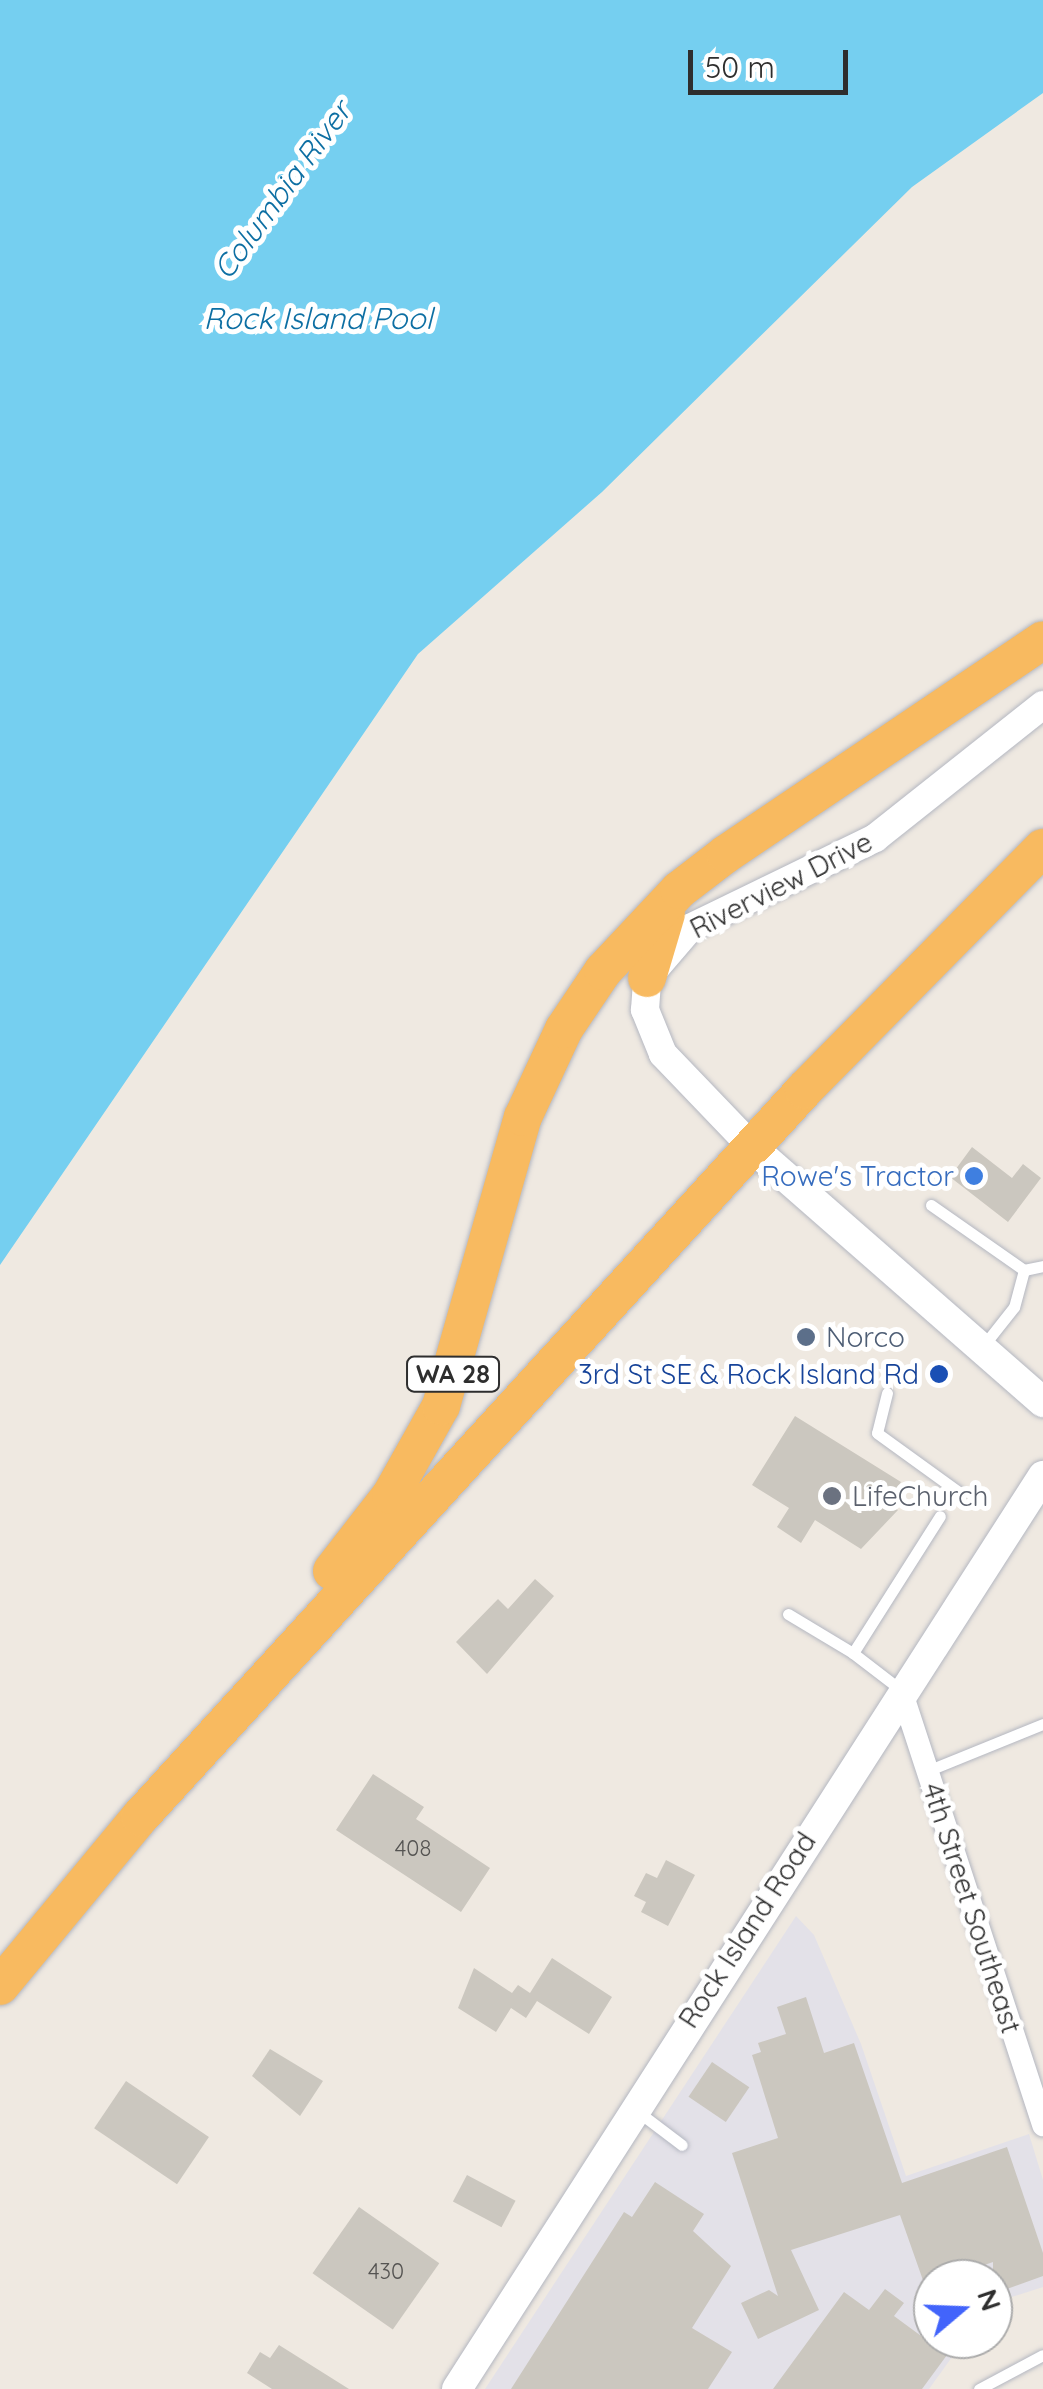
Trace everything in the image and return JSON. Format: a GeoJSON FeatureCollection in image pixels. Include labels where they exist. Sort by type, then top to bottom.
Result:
{"type":"FeatureCollection","features":[{"type":"Feature","properties":{"kind":"highway","name":"WA 28"},"geometry":{"type":"LineString","coordinates":[[0,1986],[140,1817],[410,1464],[452,1376],[513,1146],[546,1061],[603,971],[679,890],[1043,640]]}},
{"type":"Feature","properties":{"kind":"highway"},"geometry":{"type":"LineString","coordinates":[[140,1817],[755,1150],[864,1025],[1043,848]]}},
{"type":"Feature","properties":{"kind":"highway"},"geometry":{"type":"LineString","coordinates":[[647,978],[658,926],[679,890]]}},
{"type":"Feature","properties":{"kind":"main road"},"geometry":{"type":"LineString","coordinates":[[755,1150],[1043,1402]]}},
{"type":"Feature","properties":{"kind":"main road","name":"Rock Island Road"},"geometry":{"type":"LineString","coordinates":[[456,2389],[901,1690],[1043,1476]]}},
{"type":"Feature","properties":{"kind":"street","name":"Riverview Drive"},"geometry":{"type":"LineString","coordinates":[[647,978],[690,928],[875,838],[1043,706]]}},
{"type":"Feature","properties":{"kind":"street"},"geometry":{"type":"LineString","coordinates":[[647,978],[645,1010],[663,1054],[755,1150]]}},
{"type":"Feature","properties":{"kind":"street","name":"4th Street Southeast"},"geometry":{"type":"LineString","coordinates":[[901,1690],[1043,2125]]}},
{"type":"Feature","properties":{"kind":"lane"},"geometry":{"type":"LineString","coordinates":[[930,1205],[1024,1270],[1043,1266]]}},
{"type":"Feature","properties":{"kind":"lane"},"geometry":{"type":"LineString","coordinates":[[981,1348],[1014,1308],[1024,1270]]}},
{"type":"Feature","properties":{"kind":"lane"},"geometry":{"type":"LineString","coordinates":[[887,1393],[878,1433],[960,1493]]}},
{"type":"Feature","properties":{"kind":"lane"},"geometry":{"type":"LineString","coordinates":[[852,1653],[940,1516]]}},
{"type":"Feature","properties":{"kind":"lane"},"geometry":{"type":"LineString","coordinates":[[788,1614],[852,1653],[901,1690]]}},
{"type":"Feature","properties":{"kind":"lane"},"geometry":{"type":"LineString","coordinates":[[927,1771],[1043,1724]]}},
{"type":"Feature","properties":{"kind":"lane"},"geometry":{"type":"LineString","coordinates":[[633,2108],[682,2145]]}},
{"type":"Feature","properties":{"kind":"lane"},"geometry":{"type":"LineString","coordinates":[[979,2389],[1043,2354]]}},
{"type":"Feature","properties":{"kind":"shaded area"},"geometry":{"type":"Polygon","coordinates":[[[796,1916],[814,1935],[861,2044],[906,2176],[1029,2134],[1043,2180],[1043,2287],[1013,2297],[1013,2259],[913,2259],[913,2359],[951,2359],[929,2389],[485,2389],[796,1916]]]}},
{"type":"Feature","properties":{"kind":"water","name":"Rock Island Pool"},"geometry":{"type":"Polygon","coordinates":[[[0,0],[1043,0],[1043,93],[912,187],[602,492],[418,654],[0,1265],[0,0]]]}},
{"type":"Feature","properties":{"kind":"building"},"geometry":{"type":"Polygon","coordinates":[[[972,1147],[1012,1178],[1023,1164],[1041,1178],[1008,1222],[950,1177],[972,1147]]]}},
{"type":"Feature","properties":{"kind":"building"},"geometry":{"type":"Polygon","coordinates":[[[795,1416],[901,1482],[887,1503],[898,1510],[861,1549],[815,1520],[801,1543],[777,1527],[789,1508],[752,1485],[795,1416]]]}},
{"type":"Feature","properties":{"kind":"building"},"geometry":{"type":"Polygon","coordinates":[[[535,1579],[554,1596],[487,1674],[456,1642],[498,1599],[508,1609],[535,1579]]]}},
{"type":"Feature","properties":{"kind":"building"},"geometry":{"type":"Polygon","coordinates":[[[373,1774],[424,1807],[416,1819],[490,1868],[461,1912],[336,1830],[373,1774]]]}},
{"type":"Feature","properties":{"kind":"building"},"geometry":{"type":"Polygon","coordinates":[[[666,1860],[695,1875],[668,1926],[641,1912],[646,1902],[634,1896],[646,1873],[657,1878],[666,1860]]]}},
{"type":"Feature","properties":{"kind":"building"},"geometry":{"type":"Polygon","coordinates":[[[552,1958],[612,1997],[589,2034],[537,2001],[526,2018],[511,2008],[496,2032],[458,2008],[474,1968],[512,1993],[518,1985],[530,1993],[552,1958]]]}},
{"type":"Feature","properties":{"kind":"building"},"geometry":{"type":"Polygon","coordinates":[[[806,1997],[824,2053],[854,2043],[902,2183],[1007,2147],[1043,2253],[1043,2276],[1013,2287],[1013,2259],[915,2259],[900,2215],[791,2250],[819,2310],[758,2339],[741,2303],[769,2290],[778,2296],[732,2153],[778,2138],[752,2055],[761,2052],[758,2043],[786,2034],[777,2007],[806,1997]]]}},
{"type":"Feature","properties":{"kind":"building"},"geometry":{"type":"Polygon","coordinates":[[[270,2049],[323,2081],[300,2116],[252,2076],[270,2049]]]}},
{"type":"Feature","properties":{"kind":"building"},"geometry":{"type":"Polygon","coordinates":[[[712,2062],[749,2087],[726,2122],[689,2097],[712,2062]]]}},
{"type":"Feature","properties":{"kind":"building"},"geometry":{"type":"Polygon","coordinates":[[[126,2081],[209,2137],[177,2184],[94,2128],[126,2081]]]}},
{"type":"Feature","properties":{"kind":"building"},"geometry":{"type":"Polygon","coordinates":[[[467,2175],[516,2201],[501,2227],[453,2201],[467,2175]]]}},
{"type":"Feature","properties":{"kind":"building"},"geometry":{"type":"Polygon","coordinates":[[[655,2182],[704,2214],[693,2231],[731,2266],[692,2328],[732,2352],[708,2389],[511,2389],[624,2212],[632,2217],[655,2182]]]}},
{"type":"Feature","properties":{"kind":"building"},"geometry":{"type":"Polygon","coordinates":[[[359,2207],[439,2263],[393,2330],[313,2273],[359,2207]]]}},
{"type":"Feature","properties":{"kind":"building"},"geometry":{"type":"Polygon","coordinates":[[[885,2289],[904,2303],[894,2316],[913,2330],[913,2359],[944,2359],[922,2389],[773,2389],[844,2292],[869,2310],[885,2289]]]}},
{"type":"Feature","properties":{"kind":"building"},"geometry":{"type":"Polygon","coordinates":[[[279,2345],[349,2389],[272,2389],[247,2373],[260,2352],[270,2358],[279,2345]]]}},
{"type":"Feature","properties":{"kind":"place","name":"Rowe's Tractor"},"geometry":{"type":"Point","coordinates":[974,1176]}},
{"type":"Feature","properties":{"kind":"place","name":"Norco"},"geometry":{"type":"Point","coordinates":[806,1337]}},
{"type":"Feature","properties":{"kind":"place","name":"3rd St SE & Rock Island Rd"},"geometry":{"type":"Point","coordinates":[939,1374]}},
{"type":"Feature","properties":{"kind":"place","name":"LifeChurch"},"geometry":{"type":"Point","coordinates":[832,1496]}},
{"type":"Feature","properties":{"kind":"water label","name":"Columbia River"},"geometry":{"type":"Point","coordinates":[282,190]}}]}
